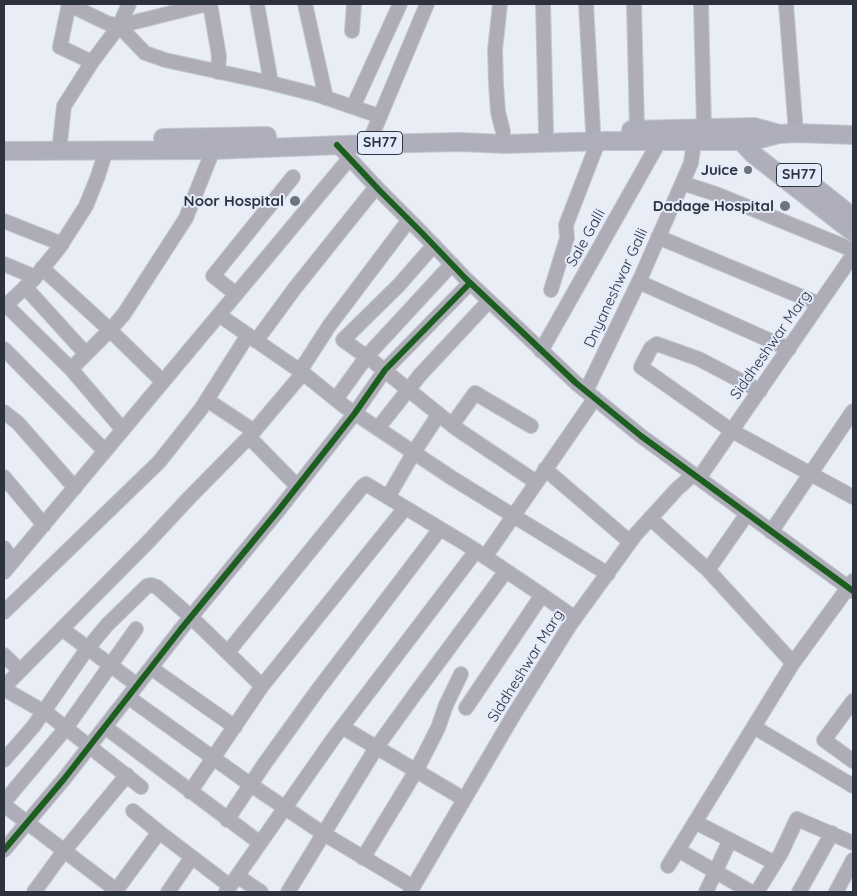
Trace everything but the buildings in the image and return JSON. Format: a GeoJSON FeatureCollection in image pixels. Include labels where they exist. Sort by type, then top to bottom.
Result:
{"type":"FeatureCollection","features":[{"type":"Feature","properties":{"kind":"main road","name":"SH77"},"geometry":{"type":"LineString","coordinates":[[4,141],[106,150],[213,150],[460,142],[505,144],[595,136],[637,130],[699,135],[747,134],[853,217]]}},
{"type":"Feature","properties":{"kind":"main road","name":"SH77"},"geometry":{"type":"LineString","coordinates":[[4,150],[372,133],[546,131],[659,142],[699,135]]}},
{"type":"Feature","properties":{"kind":"main road","name":"SH77"},"geometry":{"type":"LineString","coordinates":[[747,134],[752,154],[853,232]]}},
{"type":"Feature","properties":{"kind":"main road"},"geometry":{"type":"LineString","coordinates":[[747,134],[853,135]]}},
{"type":"Feature","properties":{"kind":"street"},"geometry":{"type":"LineString","coordinates":[[92,62],[60,47],[69,4],[107,23],[119,26],[208,4],[219,56],[218,72]]}},
{"type":"Feature","properties":{"kind":"street"},"geometry":{"type":"LineString","coordinates":[[60,146],[64,106],[92,62],[119,26],[129,4]]}},
{"type":"Feature","properties":{"kind":"street"},"geometry":{"type":"LineString","coordinates":[[257,4],[271,83]]}},
{"type":"Feature","properties":{"kind":"street"},"geometry":{"type":"LineString","coordinates":[[305,4],[326,98]]}},
{"type":"Feature","properties":{"kind":"street"},"geometry":{"type":"LineString","coordinates":[[352,31],[354,4]]}},
{"type":"Feature","properties":{"kind":"street"},"geometry":{"type":"LineString","coordinates":[[353,107],[400,4]]}},
{"type":"Feature","properties":{"kind":"street"},"geometry":{"type":"LineString","coordinates":[[372,133],[427,4]]}},
{"type":"Feature","properties":{"kind":"street"},"geometry":{"type":"LineString","coordinates":[[500,4],[495,50],[498,112],[502,132]]}},
{"type":"Feature","properties":{"kind":"street"},"geometry":{"type":"LineString","coordinates":[[544,4],[546,131]]}},
{"type":"Feature","properties":{"kind":"street"},"geometry":{"type":"LineString","coordinates":[[551,290],[567,238],[566,225],[595,136],[586,4]]}},
{"type":"Feature","properties":{"kind":"street"},"geometry":{"type":"LineString","coordinates":[[634,4],[637,130]]}},
{"type":"Feature","properties":{"kind":"street","name":"Dnyaneshwar Galli"},"geometry":{"type":"LineString","coordinates":[[231,885],[342,728],[513,514],[545,469],[590,395],[691,163],[699,135],[701,4]]}},
{"type":"Feature","properties":{"kind":"street"},"geometry":{"type":"LineString","coordinates":[[786,4],[788,133]]}},
{"type":"Feature","properties":{"kind":"street"},"geometry":{"type":"LineString","coordinates":[[119,26],[145,53],[165,60],[271,83],[326,98],[379,116]]}},
{"type":"Feature","properties":{"kind":"street","name":"Sale Galli"},"geometry":{"type":"LineString","coordinates":[[541,351],[659,142]]}},
{"type":"Feature","properties":{"kind":"street"},"geometry":{"type":"LineString","coordinates":[[337,145],[470,283],[590,395],[641,436],[771,532],[852,586],[793,663],[668,866]]}},
{"type":"Feature","properties":{"kind":"street"},"geometry":{"type":"LineString","coordinates":[[106,150],[86,206],[62,244],[25,287],[7,301],[71,369],[123,430]]}},
{"type":"Feature","properties":{"kind":"street"},"geometry":{"type":"LineString","coordinates":[[71,369],[124,314],[186,218],[213,150]]}},
{"type":"Feature","properties":{"kind":"street"},"geometry":{"type":"LineString","coordinates":[[4,572],[350,159]]}},
{"type":"Feature","properties":{"kind":"street"},"geometry":{"type":"LineString","coordinates":[[236,294],[213,276],[293,177]]}},
{"type":"Feature","properties":{"kind":"street"},"geometry":{"type":"LineString","coordinates":[[682,183],[716,194],[853,250]]}},
{"type":"Feature","properties":{"kind":"street"},"geometry":{"type":"LineString","coordinates":[[4,612],[158,462],[207,400],[252,338],[376,187]]}},
{"type":"Feature","properties":{"kind":"street"},"geometry":{"type":"LineString","coordinates":[[141,787],[44,712],[4,688],[252,434],[301,372],[329,326],[410,220]]}},
{"type":"Feature","properties":{"kind":"street"},"geometry":{"type":"LineString","coordinates":[[4,221],[62,244]]}},
{"type":"Feature","properties":{"kind":"street"},"geometry":{"type":"LineString","coordinates":[[658,237],[819,304]]}},
{"type":"Feature","properties":{"kind":"street"},"geometry":{"type":"LineString","coordinates":[[434,245],[398,285],[343,340],[367,356],[452,424],[536,482]]}},
{"type":"Feature","properties":{"kind":"street","name":"Siddheshwar Marg"},"geometry":{"type":"LineString","coordinates":[[412,890],[513,716],[575,618],[630,542],[650,518],[677,489],[696,477],[732,431],[853,255]]}},
{"type":"Feature","properties":{"kind":"street"},"geometry":{"type":"LineString","coordinates":[[4,264],[39,272],[110,330],[163,382]]}},
{"type":"Feature","properties":{"kind":"street"},"geometry":{"type":"LineString","coordinates":[[336,399],[367,356],[452,264]]}},
{"type":"Feature","properties":{"kind":"street"},"geometry":{"type":"LineString","coordinates":[[639,282],[789,349]]}},
{"type":"Feature","properties":{"kind":"street"},"geometry":{"type":"LineString","coordinates":[[4,850],[64,779],[191,617],[356,413],[385,370],[470,283]]}},
{"type":"Feature","properties":{"kind":"street"},"geometry":{"type":"LineString","coordinates":[[25,287],[86,354]]}},
{"type":"Feature","properties":{"kind":"street"},"geometry":{"type":"LineString","coordinates":[[378,428],[408,389],[490,301]]}},
{"type":"Feature","properties":{"kind":"street"},"geometry":{"type":"LineString","coordinates":[[219,315],[356,413],[452,478],[608,574]]}},
{"type":"Feature","properties":{"kind":"street"},"geometry":{"type":"LineString","coordinates":[[760,391],[698,359],[657,344],[651,348],[641,367],[732,431],[853,497]]}},
{"type":"Feature","properties":{"kind":"street"},"geometry":{"type":"LineString","coordinates":[[4,349],[105,452]]}},
{"type":"Feature","properties":{"kind":"street"},"geometry":{"type":"LineString","coordinates":[[452,424],[475,393],[531,426]]}},
{"type":"Feature","properties":{"kind":"street"},"geometry":{"type":"LineString","coordinates":[[207,400],[252,434],[297,486]]}},
{"type":"Feature","properties":{"kind":"street"},"geometry":{"type":"LineString","coordinates":[[771,532],[853,411]]}},
{"type":"Feature","properties":{"kind":"street"},"geometry":{"type":"LineString","coordinates":[[4,412],[18,423],[75,488]]}},
{"type":"Feature","properties":{"kind":"street"},"geometry":{"type":"LineString","coordinates":[[388,498],[414,452],[439,414]]}},
{"type":"Feature","properties":{"kind":"street"},"geometry":{"type":"LineString","coordinates":[[545,469],[630,542]]}},
{"type":"Feature","properties":{"kind":"street"},"geometry":{"type":"LineString","coordinates":[[4,477],[44,525]]}},
{"type":"Feature","properties":{"kind":"street"},"geometry":{"type":"LineString","coordinates":[[228,652],[362,486],[366,484],[481,554],[575,618]]}},
{"type":"Feature","properties":{"kind":"street"},"geometry":{"type":"LineString","coordinates":[[190,792],[262,686],[405,508]]}},
{"type":"Feature","properties":{"kind":"street"},"geometry":{"type":"LineString","coordinates":[[708,570],[747,514]]}},
{"type":"Feature","properties":{"kind":"street"},"geometry":{"type":"LineString","coordinates":[[650,518],[708,570],[793,663]]}},
{"type":"Feature","properties":{"kind":"street"},"geometry":{"type":"LineString","coordinates":[[227,820],[318,691],[440,529]]}},
{"type":"Feature","properties":{"kind":"street"},"geometry":{"type":"LineString","coordinates":[[4,548],[13,561]]}},
{"type":"Feature","properties":{"kind":"street"},"geometry":{"type":"LineString","coordinates":[[288,892],[376,748],[506,571]]}},
{"type":"Feature","properties":{"kind":"street"},"geometry":{"type":"LineString","coordinates":[[4,760],[44,712],[107,625],[147,586],[157,587],[262,686]]}},
{"type":"Feature","properties":{"kind":"street"},"geometry":{"type":"LineString","coordinates":[[466,708],[542,595]]}},
{"type":"Feature","properties":{"kind":"street"},"geometry":{"type":"LineString","coordinates":[[62,629],[110,666],[133,691],[213,758],[250,785],[412,890]]}},
{"type":"Feature","properties":{"kind":"street"},"geometry":{"type":"LineString","coordinates":[[136,629],[66,728],[4,804],[116,891],[159,832]]}},
{"type":"Feature","properties":{"kind":"street"},"geometry":{"type":"LineString","coordinates":[[4,655],[20,670]]}},
{"type":"Feature","properties":{"kind":"street"},"geometry":{"type":"LineString","coordinates":[[151,668],[235,727]]}},
{"type":"Feature","properties":{"kind":"street"},"geometry":{"type":"LineString","coordinates":[[363,858],[416,771],[438,728],[446,705],[461,674]]}},
{"type":"Feature","properties":{"kind":"street"},"geometry":{"type":"LineString","coordinates":[[853,701],[824,740],[853,761]]}},
{"type":"Feature","properties":{"kind":"street"},"geometry":{"type":"LineString","coordinates":[[104,727],[260,843]]}},
{"type":"Feature","properties":{"kind":"street"},"geometry":{"type":"LineString","coordinates":[[754,727],[853,786]]}},
{"type":"Feature","properties":{"kind":"street"},"geometry":{"type":"LineString","coordinates":[[342,728],[464,800]]}},
{"type":"Feature","properties":{"kind":"street"},"geometry":{"type":"LineString","coordinates":[[39,890],[64,851],[127,776]]}},
{"type":"Feature","properties":{"kind":"street"},"geometry":{"type":"LineString","coordinates":[[133,811],[231,885],[261,892]]}},
{"type":"Feature","properties":{"kind":"street"},"geometry":{"type":"LineString","coordinates":[[757,892],[776,863],[797,818],[853,843]]}},
{"type":"Feature","properties":{"kind":"street"},"geometry":{"type":"LineString","coordinates":[[695,822],[776,863]]}},
{"type":"Feature","properties":{"kind":"street"},"geometry":{"type":"LineString","coordinates":[[799,892],[832,833]]}},
{"type":"Feature","properties":{"kind":"street"},"geometry":{"type":"LineString","coordinates":[[706,892],[730,840]]}},
{"type":"Feature","properties":{"kind":"street"},"geometry":{"type":"LineString","coordinates":[[678,850],[751,892]]}},
{"type":"Feature","properties":{"kind":"street"},"geometry":{"type":"LineString","coordinates":[[168,892],[192,857]]}},
{"type":"Feature","properties":{"kind":"street"},"geometry":{"type":"LineString","coordinates":[[836,892],[853,860]]}},
{"type":"Feature","properties":{"kind":"cycle path"},"geometry":{"type":"LineString","coordinates":[[337,145],[465,278],[576,383],[641,436],[853,591]]}},
{"type":"Feature","properties":{"kind":"cycle path"},"geometry":{"type":"LineString","coordinates":[[4,850],[64,779],[181,629],[278,511],[355,413],[385,370],[470,283]]}},
{"type":"Feature","properties":{"kind":"place","name":"Juice"},"geometry":{"type":"Point","coordinates":[748,170]}},
{"type":"Feature","properties":{"kind":"place","name":"Noor Hospital"},"geometry":{"type":"Point","coordinates":[295,201]}},
{"type":"Feature","properties":{"kind":"place","name":"Dadage Hospital"},"geometry":{"type":"Point","coordinates":[785,206]}}]}
